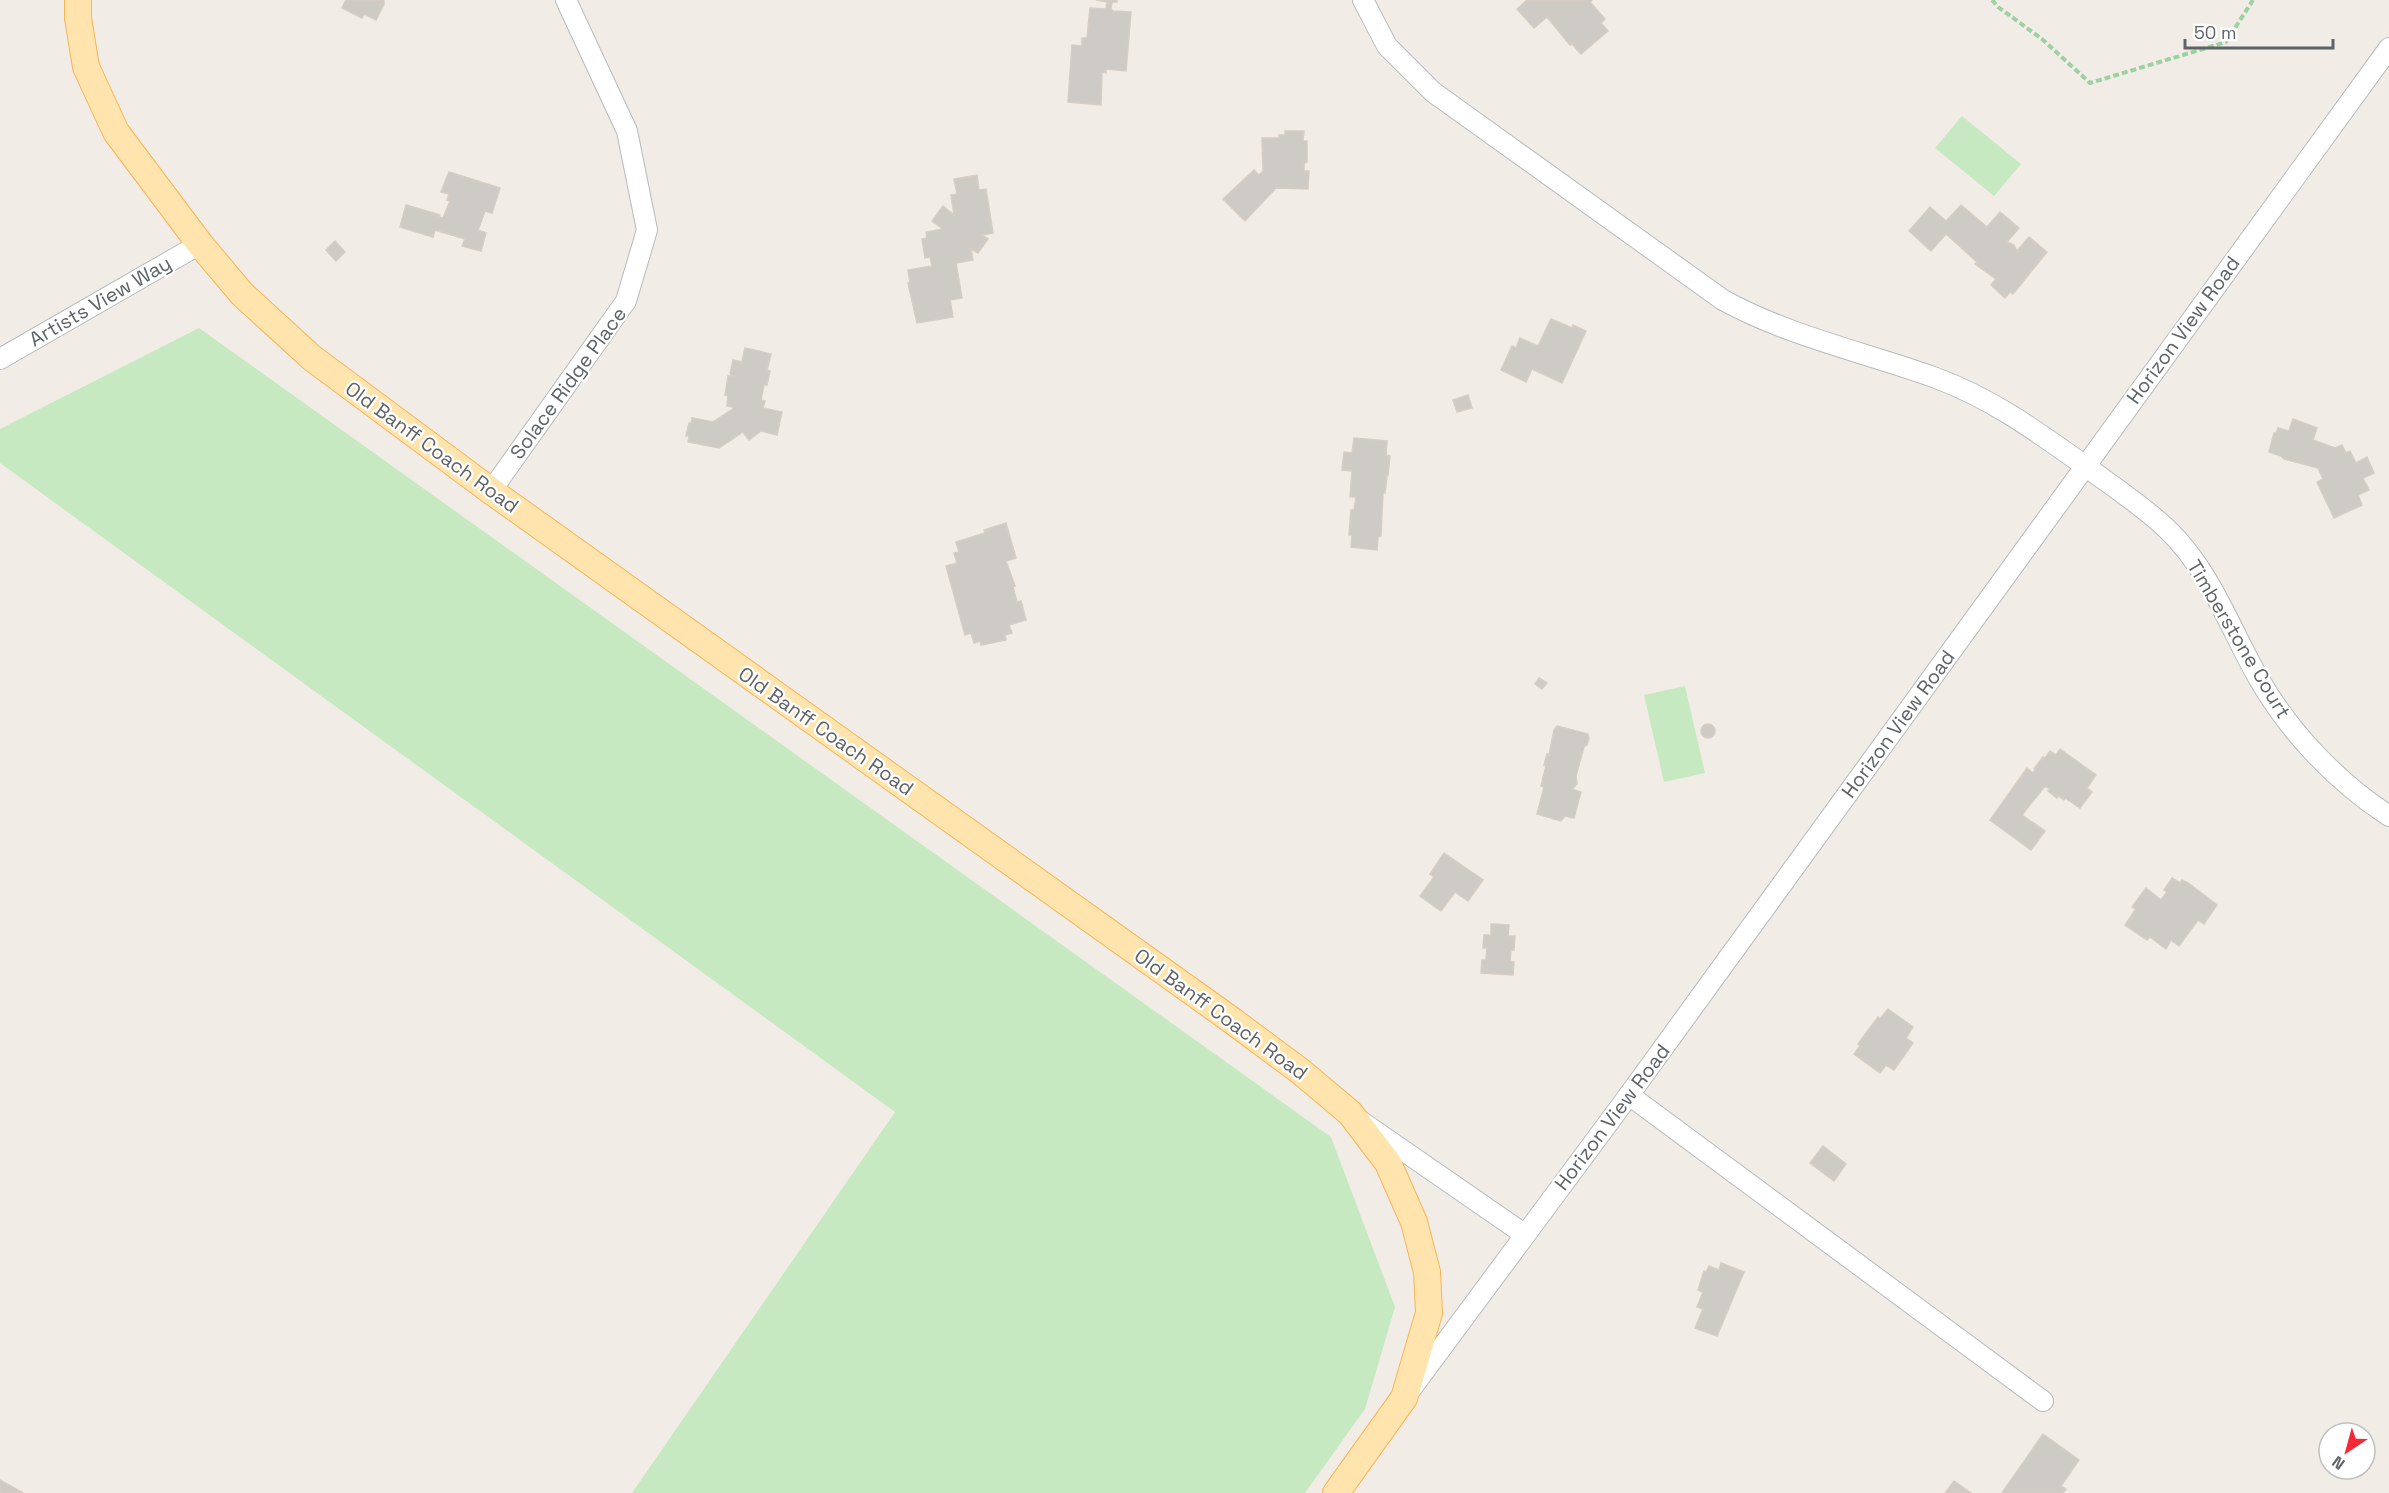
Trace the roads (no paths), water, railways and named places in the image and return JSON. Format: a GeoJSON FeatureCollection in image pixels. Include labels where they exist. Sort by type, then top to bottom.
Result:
{"type":"FeatureCollection","features":[{"type":"Feature","properties":{"kind":"main road","name":"Old Banff Coach Road"},"geometry":{"type":"LineString","coordinates":[[78,0],[78,18],[86,67],[116,132],[200,244],[242,294],[312,358],[491,490],[1220,1012],[1300,1071],[1350,1113],[1388,1163],[1414,1222],[1427,1272],[1430,1313],[1404,1398],[1336,1493]]}},
{"type":"Feature","properties":{"kind":"street","name":"Solace Ridge Place"},"geometry":{"type":"LineString","coordinates":[[491,490],[626,301],[647,230],[627,131],[566,0]]}},
{"type":"Feature","properties":{"kind":"street","name":"Timberstone Court"},"geometry":{"type":"LineString","coordinates":[[1363,0],[1387,46],[1433,92],[1723,300],[1782,328],[1936,378],[1987,400],[2023,421],[2142,507],[2168,530],[2211,585],[2274,705],[2311,750],[2345,782],[2389,816]]}},
{"type":"Feature","properties":{"kind":"street","name":"Horizon View Road"},"geometry":{"type":"LineString","coordinates":[[1404,1398],[1524,1233],[1629,1095],[2389,48]]}},
{"type":"Feature","properties":{"kind":"street","name":"Artists View Way"},"geometry":{"type":"LineString","coordinates":[[0,359],[200,244]]}},
{"type":"Feature","properties":{"kind":"street"},"geometry":{"type":"LineString","coordinates":[[1629,1095],[2043,1401]]}},
{"type":"Feature","properties":{"kind":"street"},"geometry":{"type":"LineString","coordinates":[[1350,1113],[1524,1233]]}}]}
